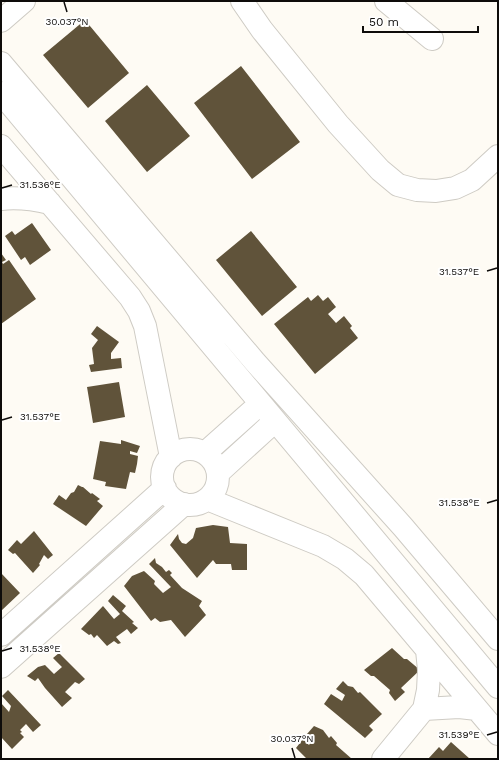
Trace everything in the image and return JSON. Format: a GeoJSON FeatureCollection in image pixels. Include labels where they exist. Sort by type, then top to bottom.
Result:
{"type":"FeatureCollection","features":[{"type":"Feature","properties":{"kind":"street"},"geometry":{"type":"LineString","coordinates":[[1,21],[24,1]]}},
{"type":"Feature","properties":{"kind":"street"},"geometry":{"type":"LineString","coordinates":[[242,1],[262,30],[338,124],[380,170],[398,185],[417,190],[430,191],[455,188],[472,180],[498,156]]}},
{"type":"Feature","properties":{"kind":"street"},"geometry":{"type":"LineString","coordinates":[[386,1],[432,39]]}},
{"type":"Feature","properties":{"kind":"street"},"geometry":{"type":"LineString","coordinates":[[1,63],[255,362],[403,527],[498,639]]}},
{"type":"Feature","properties":{"kind":"street"},"geometry":{"type":"LineString","coordinates":[[1,93],[498,687]]}},
{"type":"Feature","properties":{"kind":"street"},"geometry":{"type":"LineString","coordinates":[[1,146],[130,297],[139,311],[147,332],[171,457]]}},
{"type":"Feature","properties":{"kind":"street"},"geometry":{"type":"LineString","coordinates":[[1,199],[14,197],[50,203]]}},
{"type":"Feature","properties":{"kind":"street"},"geometry":{"type":"LineString","coordinates":[[156,280],[173,265]]}},
{"type":"Feature","properties":{"kind":"street"},"geometry":{"type":"LineString","coordinates":[[204,453],[260,404]]}},
{"type":"Feature","properties":{"kind":"street"},"geometry":{"type":"LineString","coordinates":[[218,473],[275,422]]}},
{"type":"Feature","properties":{"kind":"street"},"geometry":{"type":"LineString","coordinates":[[235,426],[250,444]]}},
{"type":"Feature","properties":{"kind":"street"},"geometry":{"type":"LineString","coordinates":[[187,449],[193,449],[204,453],[214,461],[218,473],[216,488],[207,499],[196,504],[184,504],[172,498],[165,488],[163,481],[164,468],[171,457],[176,453],[187,449]]}},
{"type":"Feature","properties":{"kind":"street"},"geometry":{"type":"LineString","coordinates":[[1,635],[165,488]]}},
{"type":"Feature","properties":{"kind":"street"},"geometry":{"type":"LineString","coordinates":[[207,499],[323,546],[345,559],[364,575],[498,734]]}},
{"type":"Feature","properties":{"kind":"street"},"geometry":{"type":"LineString","coordinates":[[1,667],[184,504]]}},
{"type":"Feature","properties":{"kind":"street"},"geometry":{"type":"LineString","coordinates":[[380,547],[403,527]]}},
{"type":"Feature","properties":{"kind":"street"},"geometry":{"type":"LineString","coordinates":[[383,759],[424,709],[428,690],[427,650]]}},
{"type":"Feature","properties":{"kind":"street"},"geometry":{"type":"LineString","coordinates":[[424,709],[442,707],[477,709]]}},
{"type":"Feature","properties":{"kind":"building"},"geometry":{"type":"Polygon","coordinates":[[[85,20],[129,73],[88,108],[43,55],[85,20]]]}},
{"type":"Feature","properties":{"kind":"building"},"geometry":{"type":"Polygon","coordinates":[[[241,66],[300,142],[252,179],[194,103],[241,66]]]}},
{"type":"Feature","properties":{"kind":"building"},"geometry":{"type":"Polygon","coordinates":[[[147,85],[190,136],[147,172],[105,121],[147,85]]]}},
{"type":"Feature","properties":{"kind":"building"},"geometry":{"type":"Polygon","coordinates":[[[32,223],[51,250],[30,265],[25,257],[21,260],[5,236],[12,231],[15,235],[32,223]]]}},
{"type":"Feature","properties":{"kind":"building"},"geometry":{"type":"Polygon","coordinates":[[[251,231],[297,287],[262,316],[216,260],[251,231]]]}},
{"type":"Feature","properties":{"kind":"building"},"geometry":{"type":"Polygon","coordinates":[[[1,253],[6,260],[2,262],[3,264],[9,260],[36,299],[1,324],[1,253]]]}},
{"type":"Feature","properties":{"kind":"building"},"geometry":{"type":"Polygon","coordinates":[[[318,295],[323,301],[328,297],[336,307],[328,314],[336,323],[344,316],[352,326],[350,328],[358,338],[315,374],[274,324],[308,297],[311,301],[318,295]]]}},
{"type":"Feature","properties":{"kind":"building"},"geometry":{"type":"Polygon","coordinates":[[[97,326],[119,342],[111,353],[111,359],[121,358],[122,368],[91,372],[89,365],[94,364],[92,348],[98,340],[91,334],[97,326]]]}},
{"type":"Feature","properties":{"kind":"building"},"geometry":{"type":"Polygon","coordinates":[[[119,382],[125,417],[93,423],[87,387],[119,382]]]}},
{"type":"Feature","properties":{"kind":"building"},"geometry":{"type":"Polygon","coordinates":[[[121,440],[140,446],[137,453],[130,451],[130,454],[138,456],[135,473],[130,472],[126,489],[105,486],[106,482],[93,479],[100,441],[121,444],[121,440]]]}},
{"type":"Feature","properties":{"kind":"building"},"geometry":{"type":"Polygon","coordinates":[[[78,485],[100,499],[97,501],[103,506],[86,526],[53,504],[59,495],[66,500],[71,493],[74,492],[78,485]]]}},
{"type":"Feature","properties":{"kind":"building"},"geometry":{"type":"Polygon","coordinates":[[[213,525],[228,527],[230,543],[247,544],[247,570],[232,570],[231,564],[216,564],[213,560],[197,578],[170,545],[178,534],[182,543],[186,544],[193,538],[196,528],[213,525]]]}},
{"type":"Feature","properties":{"kind":"building"},"geometry":{"type":"Polygon","coordinates":[[[34,531],[53,555],[48,559],[44,555],[39,564],[40,565],[33,573],[15,553],[13,554],[8,550],[17,540],[21,544],[34,531]]]}},
{"type":"Feature","properties":{"kind":"building"},"geometry":{"type":"Polygon","coordinates":[[[155,558],[156,563],[166,572],[169,570],[172,573],[170,575],[182,588],[202,601],[199,606],[206,615],[185,637],[171,620],[160,622],[155,618],[151,621],[124,586],[132,576],[144,571],[155,581],[154,584],[163,593],[171,587],[149,564],[155,558]]]}},
{"type":"Feature","properties":{"kind":"building"},"geometry":{"type":"Polygon","coordinates":[[[1,573],[20,593],[1,611],[1,573]]]}},
{"type":"Feature","properties":{"kind":"building"},"geometry":{"type":"Polygon","coordinates":[[[113,595],[126,606],[122,611],[138,628],[131,634],[127,629],[116,637],[121,643],[118,644],[114,641],[107,646],[97,635],[94,638],[91,634],[89,635],[81,629],[103,606],[114,619],[120,614],[108,601],[113,595]]]}},
{"type":"Feature","properties":{"kind":"building"},"geometry":{"type":"Polygon","coordinates":[[[392,648],[404,659],[407,659],[420,670],[401,688],[405,692],[395,701],[389,693],[390,690],[374,676],[371,676],[364,670],[392,648]]]}},
{"type":"Feature","properties":{"kind":"building"},"geometry":{"type":"Polygon","coordinates":[[[59,653],[85,679],[79,684],[75,682],[65,692],[72,698],[62,707],[38,678],[35,681],[27,676],[38,667],[45,665],[54,674],[62,667],[53,658],[59,653]]]}},
{"type":"Feature","properties":{"kind":"building"},"geometry":{"type":"Polygon","coordinates":[[[343,681],[348,686],[353,687],[358,693],[360,692],[382,714],[369,726],[373,730],[365,738],[324,704],[331,694],[342,701],[345,695],[336,689],[343,681]]]}},
{"type":"Feature","properties":{"kind":"building"},"geometry":{"type":"Polygon","coordinates":[[[8,690],[41,725],[33,732],[26,724],[20,730],[22,732],[20,733],[24,737],[12,749],[1,737],[1,703],[9,712],[11,706],[2,696],[8,690]]]}},
{"type":"Feature","properties":{"kind":"building"},"geometry":{"type":"Polygon","coordinates":[[[314,726],[323,730],[329,738],[331,736],[337,743],[336,745],[352,759],[307,759],[296,748],[303,739],[309,745],[313,739],[307,734],[314,726]]]}},
{"type":"Feature","properties":{"kind":"building"},"geometry":{"type":"Polygon","coordinates":[[[451,742],[470,759],[428,759],[439,747],[443,751],[451,742]]]}}]}
